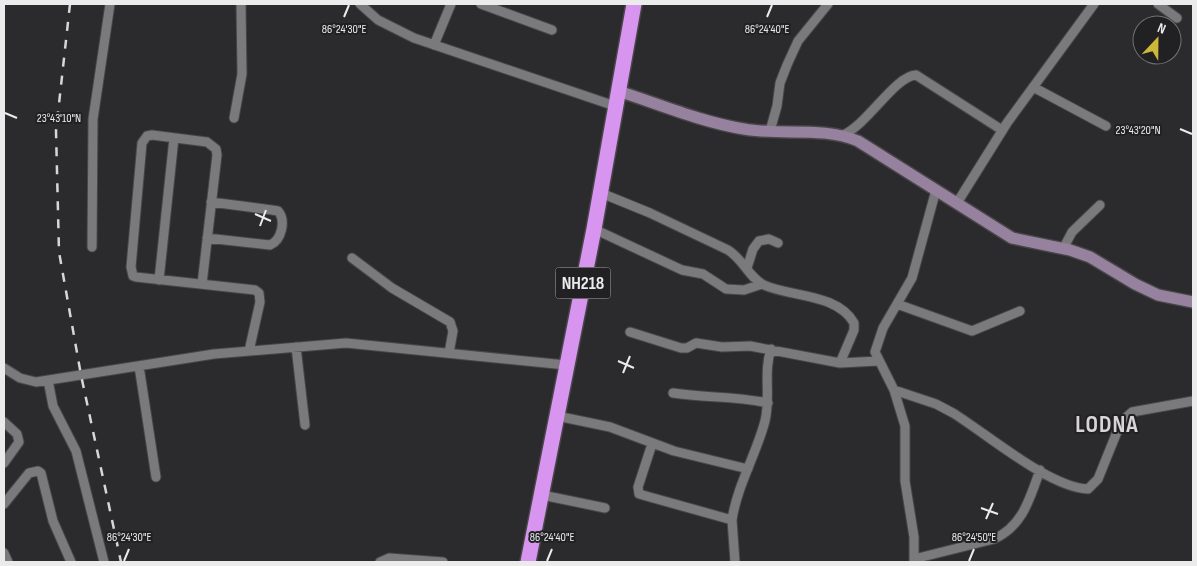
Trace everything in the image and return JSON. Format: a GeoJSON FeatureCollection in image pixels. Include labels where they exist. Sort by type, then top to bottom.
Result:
{"type":"FeatureCollection","features":[{"type":"Feature","properties":{"kind":"highway","name":"NH218"},"geometry":{"type":"LineString","coordinates":[[528,562],[601,193],[634,4]]}},
{"type":"Feature","properties":{"kind":"street"},"geometry":{"type":"LineString","coordinates":[[92,247],[93,119],[110,4]]}},
{"type":"Feature","properties":{"kind":"street"},"geometry":{"type":"LineString","coordinates":[[234,118],[242,74],[241,4]]}},
{"type":"Feature","properties":{"kind":"street"},"geometry":{"type":"LineString","coordinates":[[360,4],[378,20],[414,38],[617,98],[744,129],[826,132],[843,135],[858,141],[1012,238],[1090,257],[1135,284],[1158,295],[1193,302]]}},
{"type":"Feature","properties":{"kind":"street"},"geometry":{"type":"LineString","coordinates":[[434,45],[451,4]]}},
{"type":"Feature","properties":{"kind":"street"},"geometry":{"type":"LineString","coordinates":[[480,4],[552,30]]}},
{"type":"Feature","properties":{"kind":"street"},"geometry":{"type":"LineString","coordinates":[[770,131],[777,106],[780,84],[787,64],[798,41],[815,17],[828,4]]}},
{"type":"Feature","properties":{"kind":"street"},"geometry":{"type":"LineString","coordinates":[[957,203],[1002,130],[1094,4]]}},
{"type":"Feature","properties":{"kind":"street"},"geometry":{"type":"LineString","coordinates":[[1158,4],[1173,15]]}},
{"type":"Feature","properties":{"kind":"street"},"geometry":{"type":"LineString","coordinates":[[843,135],[864,122],[892,90],[908,77],[916,75],[1002,130]]}},
{"type":"Feature","properties":{"kind":"street"},"geometry":{"type":"LineString","coordinates":[[1034,87],[1106,126]]}},
{"type":"Feature","properties":{"kind":"street"},"geometry":{"type":"LineString","coordinates":[[202,284],[217,155],[216,149],[207,142],[147,136],[142,143],[131,272],[136,277],[255,290],[259,293],[260,302],[249,351]]}},
{"type":"Feature","properties":{"kind":"street"},"geometry":{"type":"LineString","coordinates":[[159,280],[174,138]]}},
{"type":"Feature","properties":{"kind":"street"},"geometry":{"type":"LineString","coordinates":[[936,190],[912,278],[883,328],[875,352],[894,390],[905,426],[905,481],[914,537],[914,560],[994,539],[1005,534],[1017,524],[1040,470]]}},
{"type":"Feature","properties":{"kind":"street"},"geometry":{"type":"LineString","coordinates":[[601,193],[650,213],[728,250],[737,256],[762,284],[772,288],[810,295],[851,317],[854,323],[854,330],[840,363]]}},
{"type":"Feature","properties":{"kind":"street"},"geometry":{"type":"LineString","coordinates":[[207,238],[270,245],[275,243],[280,235],[282,219],[278,211],[211,202]]}},
{"type":"Feature","properties":{"kind":"street"},"geometry":{"type":"LineString","coordinates":[[1063,249],[1072,232],[1100,205]]}},
{"type":"Feature","properties":{"kind":"street"},"geometry":{"type":"LineString","coordinates":[[594,229],[682,270],[704,274],[726,289],[744,290],[762,284]]}},
{"type":"Feature","properties":{"kind":"street"},"geometry":{"type":"LineString","coordinates":[[747,268],[753,249],[759,241],[769,239],[778,243]]}},
{"type":"Feature","properties":{"kind":"street"},"geometry":{"type":"LineString","coordinates":[[352,258],[392,288],[450,322],[453,332],[449,354]]}},
{"type":"Feature","properties":{"kind":"street"},"geometry":{"type":"LineString","coordinates":[[896,304],[972,331],[1020,311]]}},
{"type":"Feature","properties":{"kind":"street"},"geometry":{"type":"LineString","coordinates":[[630,332],[681,348],[687,348],[696,343],[722,347],[750,346],[840,363],[878,361]]}},
{"type":"Feature","properties":{"kind":"street"},"geometry":{"type":"LineString","coordinates":[[4,370],[27,381],[48,380],[214,354],[346,343],[566,365]]}},
{"type":"Feature","properties":{"kind":"street"},"geometry":{"type":"LineString","coordinates":[[296,347],[305,425]]}},
{"type":"Feature","properties":{"kind":"street"},"geometry":{"type":"LineString","coordinates":[[735,562],[732,520],[734,508],[761,436],[768,403],[766,366],[771,349]]}},
{"type":"Feature","properties":{"kind":"street"},"geometry":{"type":"LineString","coordinates":[[139,366],[156,477]]}},
{"type":"Feature","properties":{"kind":"street"},"geometry":{"type":"LineString","coordinates":[[48,380],[53,406],[76,451],[104,562]]}},
{"type":"Feature","properties":{"kind":"street"},"geometry":{"type":"LineString","coordinates":[[894,390],[936,404],[953,413],[1056,480],[1079,489],[1088,489],[1098,479],[1121,422],[1126,416],[1132,412],[1193,401]]}},
{"type":"Feature","properties":{"kind":"street"},"geometry":{"type":"LineString","coordinates":[[673,393],[695,396],[736,397],[768,403]]}},
{"type":"Feature","properties":{"kind":"street"},"geometry":{"type":"LineString","coordinates":[[557,416],[610,427],[652,444],[748,469]]}},
{"type":"Feature","properties":{"kind":"street"},"geometry":{"type":"LineString","coordinates":[[4,422],[17,434],[19,442],[4,462]]}},
{"type":"Feature","properties":{"kind":"street"},"geometry":{"type":"LineString","coordinates":[[652,444],[638,487],[639,494],[732,520]]}},
{"type":"Feature","properties":{"kind":"street"},"geometry":{"type":"LineString","coordinates":[[4,504],[29,473],[38,471],[41,473],[53,521],[71,562]]}},
{"type":"Feature","properties":{"kind":"street"},"geometry":{"type":"LineString","coordinates":[[542,495],[605,508]]}},
{"type":"Feature","properties":{"kind":"street"},"geometry":{"type":"LineString","coordinates":[[4,553],[8,562]]}},
{"type":"Feature","properties":{"kind":"street"},"geometry":{"type":"LineString","coordinates":[[380,562],[389,558],[444,562]]}},
{"type":"Feature","properties":{"kind":"railway"},"geometry":{"type":"LineString","coordinates":[[70,4],[56,131],[59,252],[81,375],[121,562]]}},
{"type":"Feature","properties":{"kind":"district","name":"LODNA"},"geometry":{"type":"Point","coordinates":[1107,424]}}]}
